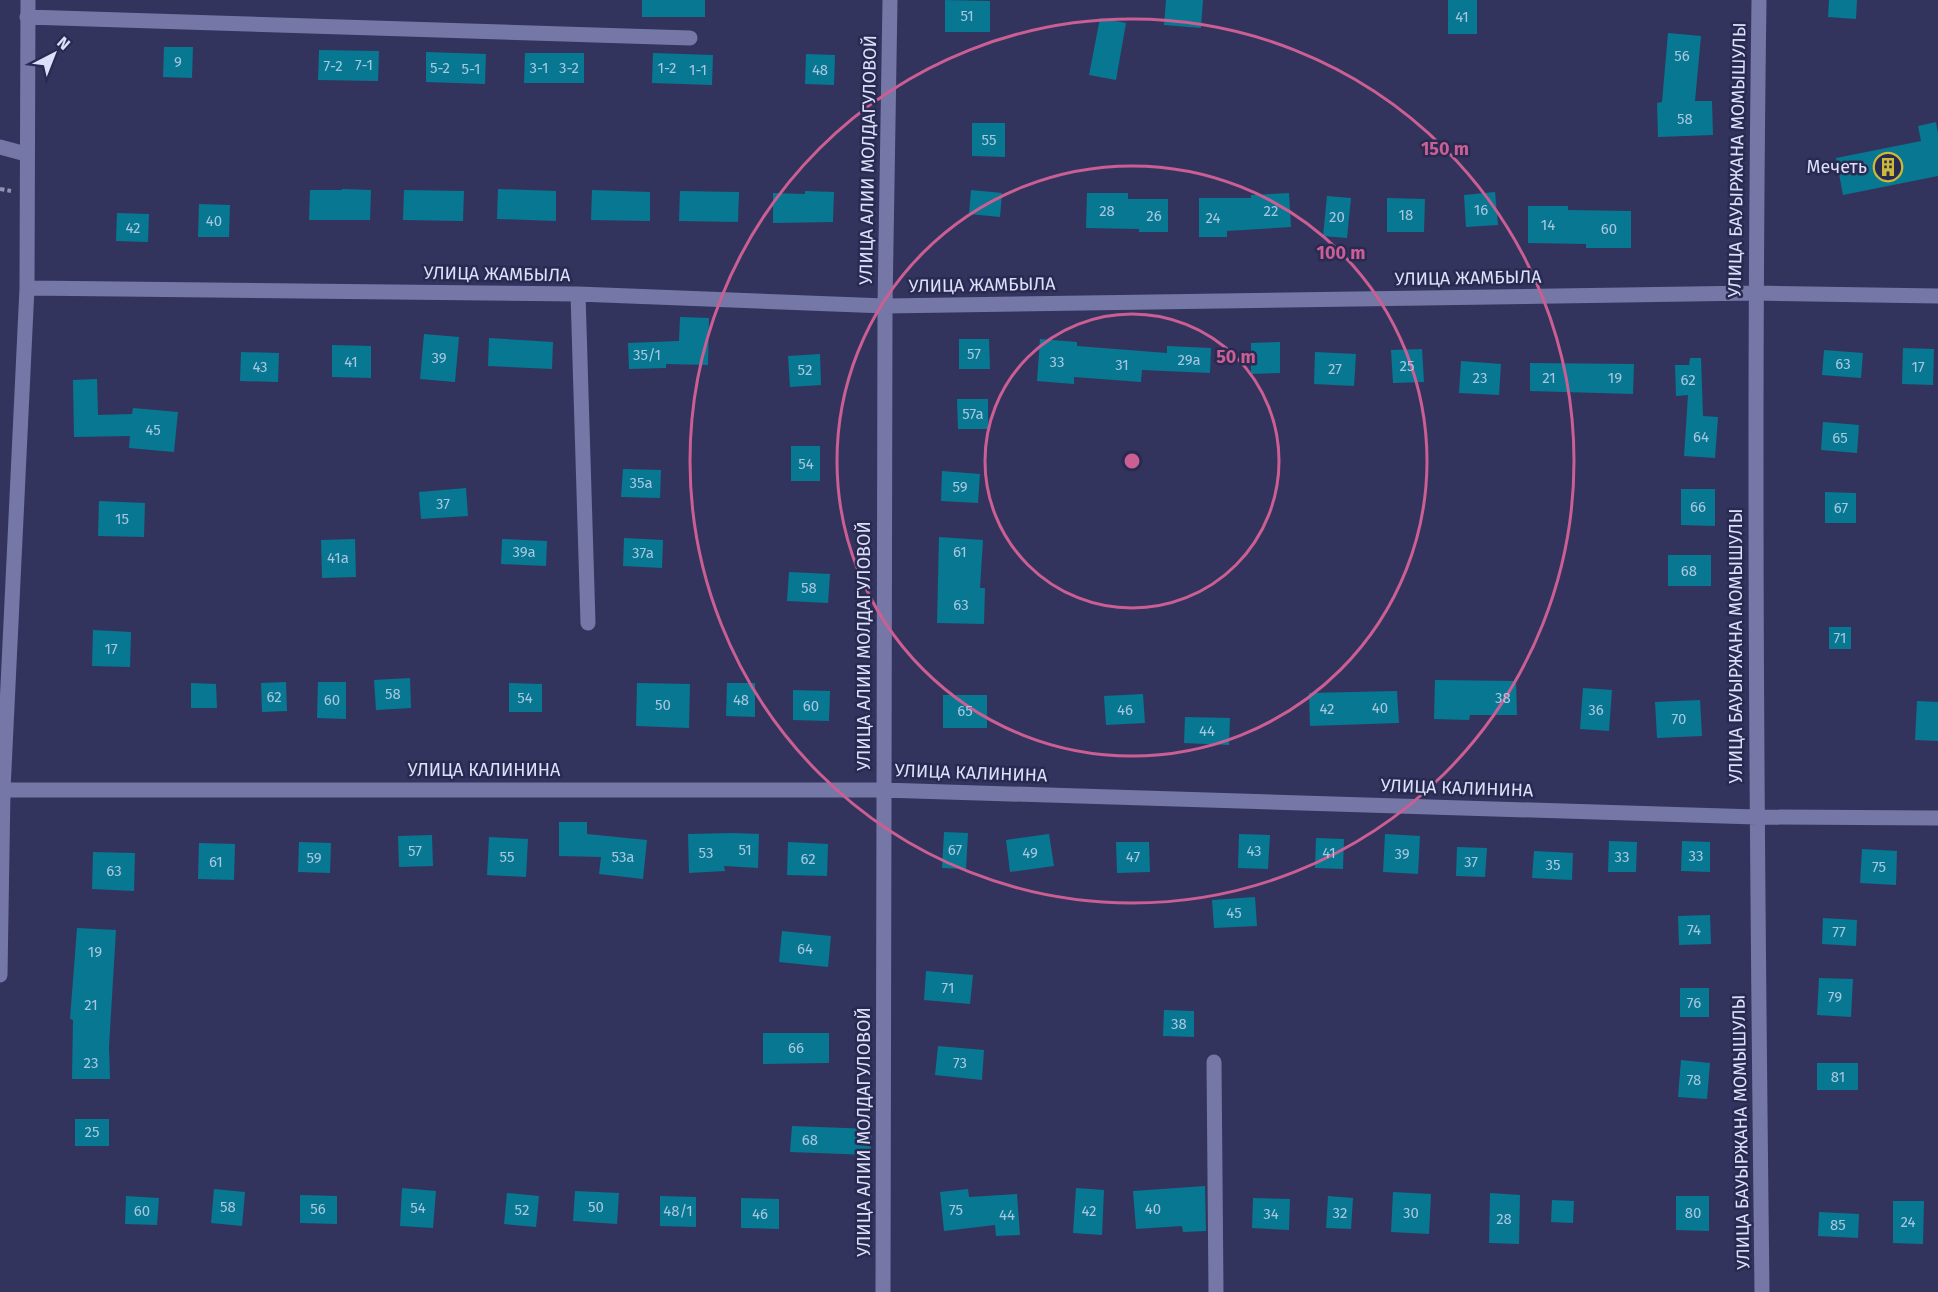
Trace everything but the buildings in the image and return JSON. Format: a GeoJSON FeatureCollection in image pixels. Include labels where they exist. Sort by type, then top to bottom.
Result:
{"type":"FeatureCollection","features":[{"type":"Feature","properties":{"kind":"street"},"geometry":{"type":"LineString","coordinates":[[0,975],[6,605],[27,288],[28,0]]}},
{"type":"Feature","properties":{"kind":"street","name":"УЛИЦА АЛИИ МОЛДАГУЛОВОЙ"},"geometry":{"type":"LineString","coordinates":[[883,1292],[885,306],[890,0]]}},
{"type":"Feature","properties":{"kind":"street","name":"УЛИЦА БАУЫРЖАНА МОМЫШУЛЫ"},"geometry":{"type":"LineString","coordinates":[[1759,0],[1755,293],[1756,816],[1762,1292]]}},
{"type":"Feature","properties":{"kind":"street"},"geometry":{"type":"LineString","coordinates":[[27,17],[690,38]]}},
{"type":"Feature","properties":{"kind":"street"},"geometry":{"type":"LineString","coordinates":[[0,147],[26,154]]}},
{"type":"Feature","properties":{"kind":"street","name":"УЛИЦА ЖАМБЫЛА"},"geometry":{"type":"LineString","coordinates":[[27,288],[578,294],[885,306],[1755,293],[1938,296]]}},
{"type":"Feature","properties":{"kind":"street"},"geometry":{"type":"LineString","coordinates":[[578,294],[588,623]]}},
{"type":"Feature","properties":{"kind":"street","name":"УЛИЦА КАЛИНИНА"},"geometry":{"type":"LineString","coordinates":[[3,790],[883,790],[1756,816],[1938,818]]}},
{"type":"Feature","properties":{"kind":"street"},"geometry":{"type":"LineString","coordinates":[[1214,1062],[1216,1292]]}},
{"type":"Feature","properties":{"kind":"place","name":"Мечеть"},"geometry":{"type":"Point","coordinates":[1888,167]}}]}
